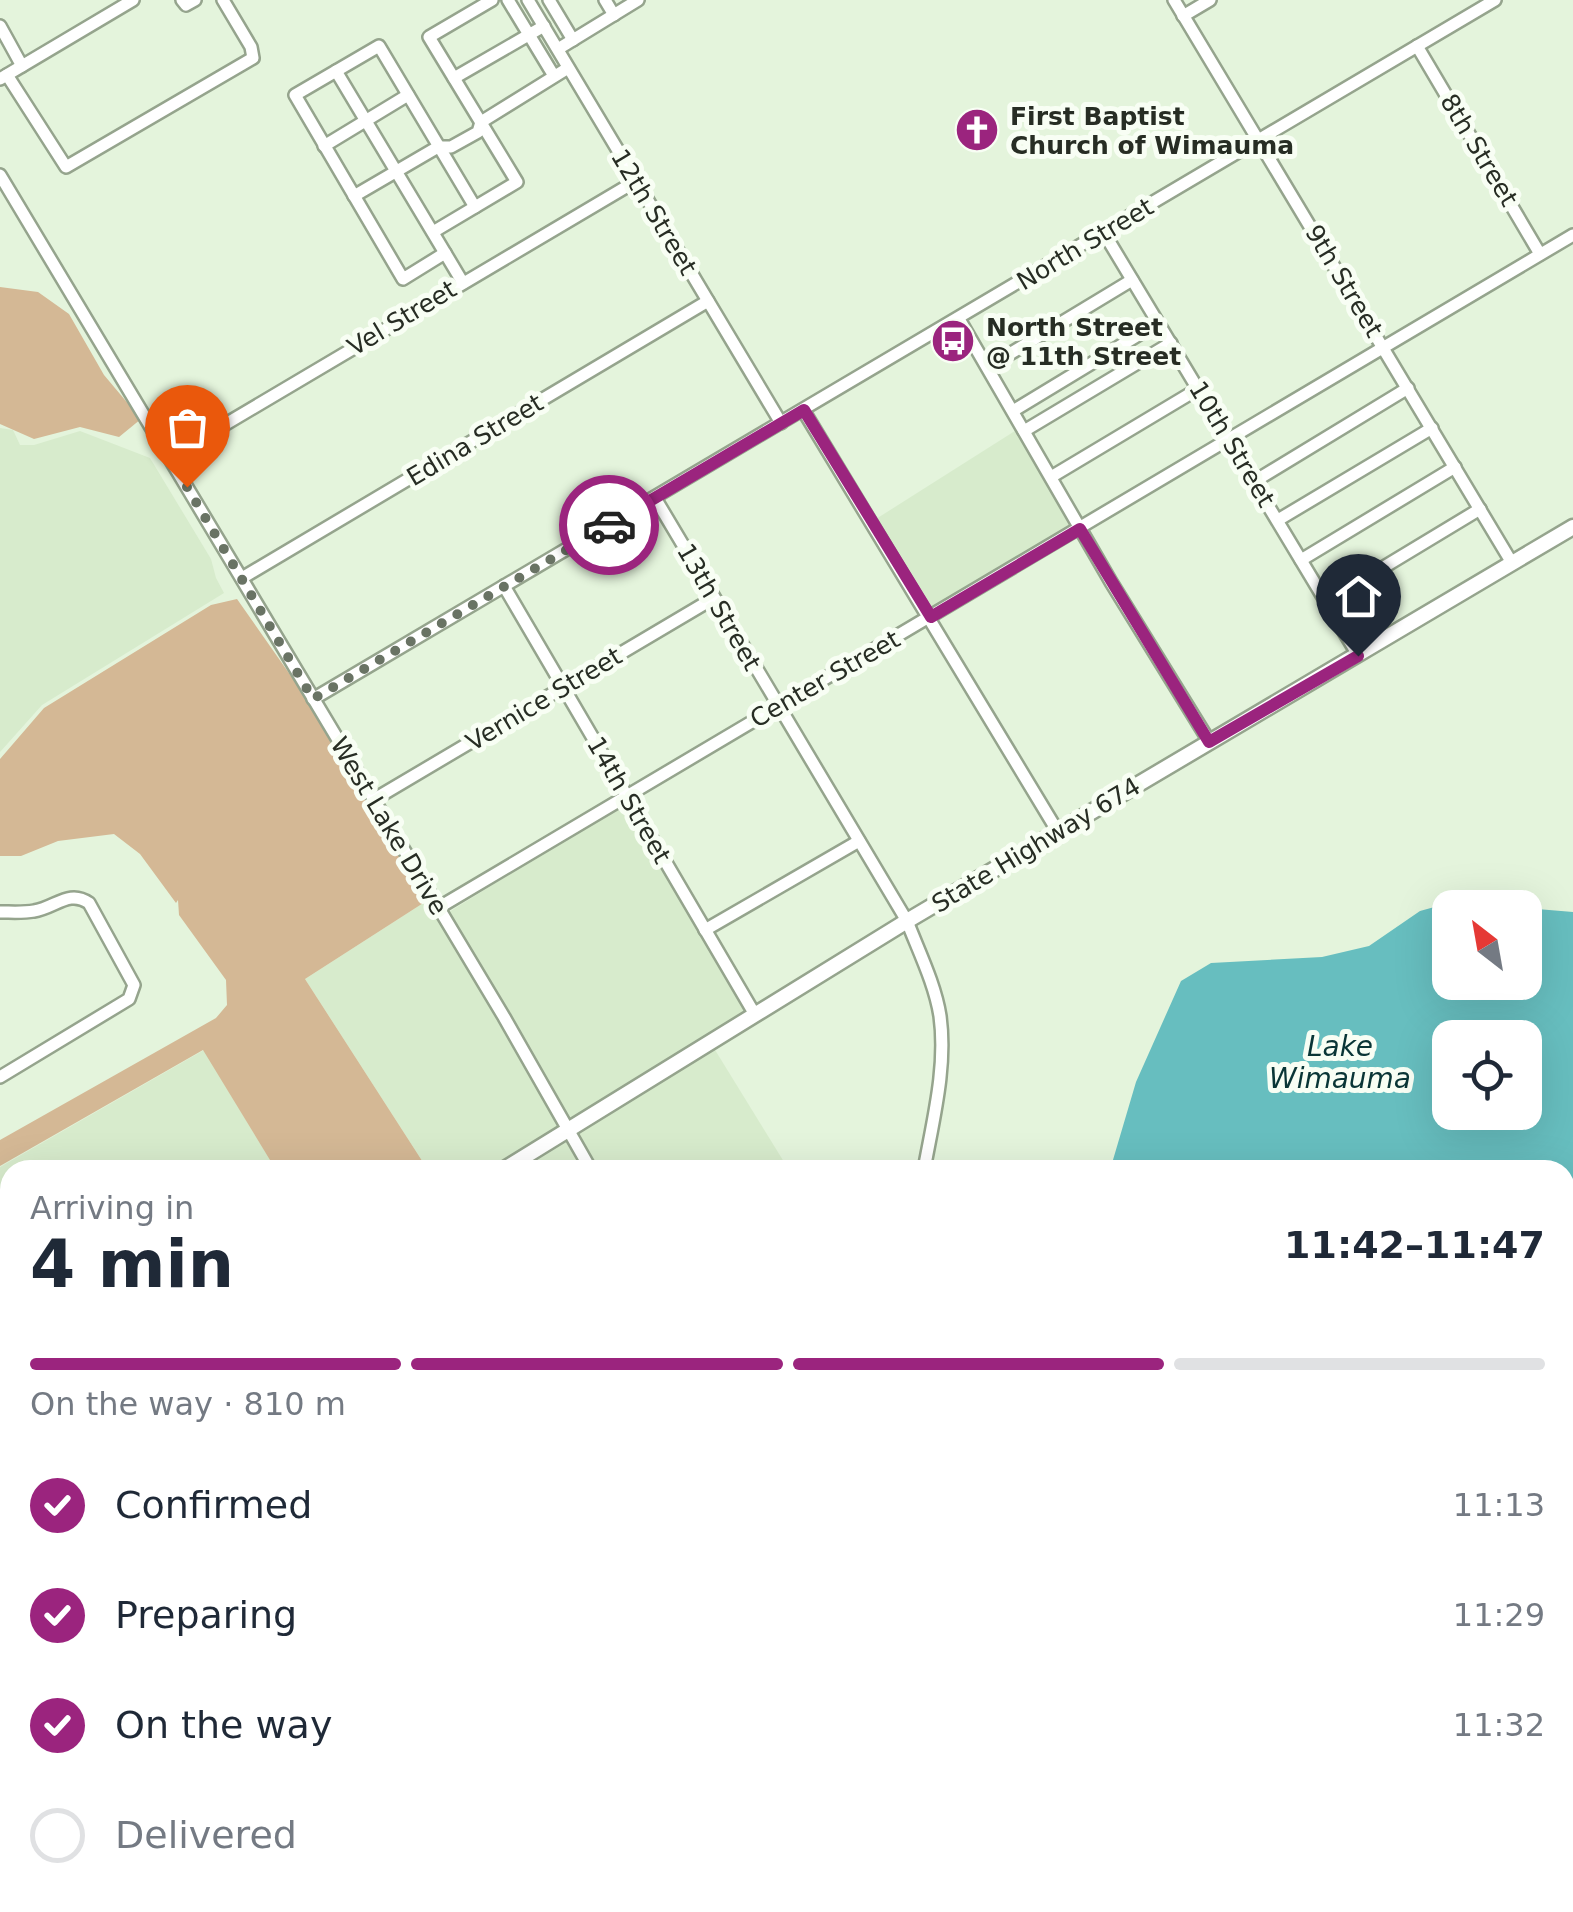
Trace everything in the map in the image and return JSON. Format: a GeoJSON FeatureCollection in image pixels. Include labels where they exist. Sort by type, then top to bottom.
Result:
{"type":"FeatureCollection","features":[{"type":"Feature","properties":{"kind":"main road","name":"State Highway 674"},"geometry":{"type":"LineString","coordinates":[[519,1160],[907,921],[1573,527]]}},
{"type":"Feature","properties":{"kind":"street"},"geometry":{"type":"LineString","coordinates":[[133,0],[4,77],[66,168],[252,58],[251,48],[223,0]]}},
{"type":"Feature","properties":{"kind":"street"},"geometry":{"type":"LineString","coordinates":[[182,0],[186,5],[194,0]]}},
{"type":"Feature","properties":{"kind":"street"},"geometry":{"type":"LineString","coordinates":[[433,232],[517,182],[429,37],[492,0]]}},
{"type":"Feature","properties":{"kind":"street"},"geometry":{"type":"LineString","coordinates":[[508,0],[554,76]]}},
{"type":"Feature","properties":{"kind":"street","name":"12th Street"},"geometry":{"type":"LineString","coordinates":[[528,0],[782,423]]}},
{"type":"Feature","properties":{"kind":"street"},"geometry":{"type":"LineString","coordinates":[[550,0],[573,40]]}},
{"type":"Feature","properties":{"kind":"street"},"geometry":{"type":"LineString","coordinates":[[604,0],[614,15]]}},
{"type":"Feature","properties":{"kind":"street"},"geometry":{"type":"LineString","coordinates":[[558,50],[638,0]]}},
{"type":"Feature","properties":{"kind":"street","name":"9th Street"},"geometry":{"type":"LineString","coordinates":[[1174,0],[1512,563]]}},
{"type":"Feature","properties":{"kind":"street"},"geometry":{"type":"LineString","coordinates":[[1183,16],[1210,0]]}},
{"type":"Feature","properties":{"kind":"street"},"geometry":{"type":"LineString","coordinates":[[1465,0],[1472,13]]}},
{"type":"Feature","properties":{"kind":"street","name":"North Street"},"geometry":{"type":"LineString","coordinates":[[313,699],[1495,0]]}},
{"type":"Feature","properties":{"kind":"street"},"geometry":{"type":"LineString","coordinates":[[0,26],[22,66]]}},
{"type":"Feature","properties":{"kind":"street"},"geometry":{"type":"LineString","coordinates":[[454,78],[544,26]]}},
{"type":"Feature","properties":{"kind":"street"},"geometry":{"type":"LineString","coordinates":[[445,254],[403,279],[295,95],[379,46],[474,207]]}},
{"type":"Feature","properties":{"kind":"street","name":"8th Street"},"geometry":{"type":"LineString","coordinates":[[1417,46],[1540,254]]}},
{"type":"Feature","properties":{"kind":"street"},"geometry":{"type":"LineString","coordinates":[[354,196],[438,146],[451,147],[465,140],[478,132],[481,122],[568,68]]}},
{"type":"Feature","properties":{"kind":"street"},"geometry":{"type":"LineString","coordinates":[[336,71],[463,283]]}},
{"type":"Feature","properties":{"kind":"street"},"geometry":{"type":"LineString","coordinates":[[324,146],[408,95]]}},
{"type":"Feature","properties":{"kind":"street","name":"West Lake Drive"},"geometry":{"type":"LineString","coordinates":[[0,175],[585,1160]]}},
{"type":"Feature","properties":{"kind":"street","name":"Vel Street"},"geometry":{"type":"LineString","coordinates":[[170,458],[636,181]]}},
{"type":"Feature","properties":{"kind":"street","name":"10th Street"},"geometry":{"type":"LineString","coordinates":[[1104,233],[1358,656]]}},
{"type":"Feature","properties":{"kind":"street","name":"Center Street"},"geometry":{"type":"LineString","coordinates":[[438,908],[1573,235]]}},
{"type":"Feature","properties":{"kind":"street"},"geometry":{"type":"LineString","coordinates":[[988,366],[1132,280]]}},
{"type":"Feature","properties":{"kind":"street","name":"Edina Street"},"geometry":{"type":"LineString","coordinates":[[242,578],[708,301]]}},
{"type":"Feature","properties":{"kind":"street"},"geometry":{"type":"LineString","coordinates":[[959,319],[1209,742]]}},
{"type":"Feature","properties":{"kind":"street"},"geometry":{"type":"LineString","coordinates":[[1013,410],[1158,323]]}},
{"type":"Feature","properties":{"kind":"street"},"geometry":{"type":"LineString","coordinates":[[1024,431],[1171,343]]}},
{"type":"Feature","properties":{"kind":"street"},"geometry":{"type":"LineString","coordinates":[[1051,478],[1198,388]]}},
{"type":"Feature","properties":{"kind":"street"},"geometry":{"type":"LineString","coordinates":[[1255,481],[1408,388]]}},
{"type":"Feature","properties":{"kind":"street"},"geometry":{"type":"LineString","coordinates":[[804,410],[1058,832]]}},
{"type":"Feature","properties":{"kind":"street"},"geometry":{"type":"LineString","coordinates":[[1278,520],[1432,428]]}},
{"type":"Feature","properties":{"kind":"street"},"geometry":{"type":"LineString","coordinates":[[1301,560],[1455,467]]}},
{"type":"Feature","properties":{"kind":"street","name":"13th Street"},"geometry":{"type":"LineString","coordinates":[[654,498],[907,921],[940,1017],[940,1078],[926,1160]]}},
{"type":"Feature","properties":{"kind":"street"},"geometry":{"type":"LineString","coordinates":[[1326,602],[1480,509]]}},
{"type":"Feature","properties":{"kind":"street","name":"14th Street"},"geometry":{"type":"LineString","coordinates":[[504,586],[754,1013]]}},
{"type":"Feature","properties":{"kind":"street","name":"Vernice Street"},"geometry":{"type":"LineString","coordinates":[[374,800],[714,598]]}},
{"type":"Feature","properties":{"kind":"street"},"geometry":{"type":"LineString","coordinates":[[705,930],[859,841]]}},
{"type":"Feature","properties":{"kind":"street"},"geometry":{"type":"LineString","coordinates":[[0,912],[39,911],[72,896],[80,897],[89,903],[134,985],[129,1000],[0,1077]]}},
{"type":"Feature","properties":{"kind":"shaded area"},"geometry":{"type":"Polygon","coordinates":[[[0,287],[38,292],[69,314],[104,375],[141,419],[119,437],[80,427],[34,439],[0,424],[0,287]]]}},
{"type":"Feature","properties":{"kind":"shaded area"},"geometry":{"type":"Polygon","coordinates":[[[0,428],[13,430],[20,445],[34,445],[80,431],[150,458],[211,559],[224,593],[42,705],[0,752],[0,428]]]}},
{"type":"Feature","properties":{"kind":"shaded area"},"geometry":{"type":"Polygon","coordinates":[[[1018,429],[1074,527],[932,610],[876,519],[1018,429]]]}},
{"type":"Feature","properties":{"kind":"shaded area"},"geometry":{"type":"Polygon","coordinates":[[[237,599],[312,706],[428,900],[305,979],[422,1160],[270,1160],[203,1050],[10,1160],[0,1160],[0,1140],[216,1018],[227,1005],[226,980],[179,915],[178,900],[176,903],[140,854],[114,834],[58,841],[21,856],[0,856],[0,759],[44,708],[211,605],[237,599]]]}},
{"type":"Feature","properties":{"kind":"shaded area"},"geometry":{"type":"Polygon","coordinates":[[[625,802],[748,1011],[570,1121],[445,910],[449,912],[625,802]]]}},
{"type":"Feature","properties":{"kind":"shaded area"},"geometry":{"type":"Polygon","coordinates":[[[428,900],[563,1126],[510,1160],[422,1160],[305,979],[428,900]]]}},
{"type":"Feature","properties":{"kind":"shaded area"},"geometry":{"type":"Polygon","coordinates":[[[712,1045],[783,1160],[591,1160],[575,1130],[712,1045]]]}},
{"type":"Feature","properties":{"kind":"shaded area"},"geometry":{"type":"Polygon","coordinates":[[[204,1050],[270,1160],[12,1160],[204,1050]]]}},
{"type":"Feature","properties":{"kind":"shaded area"},"geometry":{"type":"Polygon","coordinates":[[[567,1135],[581,1160],[528,1160],[567,1135]]]}},
{"type":"Feature","properties":{"kind":"water","name":"Lake Wimauma"},"geometry":{"type":"Polygon","coordinates":[[[1432,908],[1432,1000],[1542,1000],[1542,909],[1573,912],[1573,1160],[1113,1160],[1136,1082],[1181,981],[1211,963],[1322,957],[1369,946],[1420,911],[1432,908]]]}},
{"type":"Feature","properties":{"kind":"way so far"},"geometry":{"type":"LineString","coordinates":[[187,487],[313,699],[609,525]]}},
{"type":"Feature","properties":{"kind":"place","name":"First Baptist Church of Wimauma"},"geometry":{"type":"Point","coordinates":[977,130]}},
{"type":"Feature","properties":{"kind":"place","name":"North Street @ 11th Street"},"geometry":{"type":"Point","coordinates":[953,341]}},
{"type":"Feature","properties":{"kind":"route"},"geometry":{"type":"LineString","coordinates":[[609,525],[804,410],[931,617],[1080,529],[1209,742],[1358,656]]}}]}
